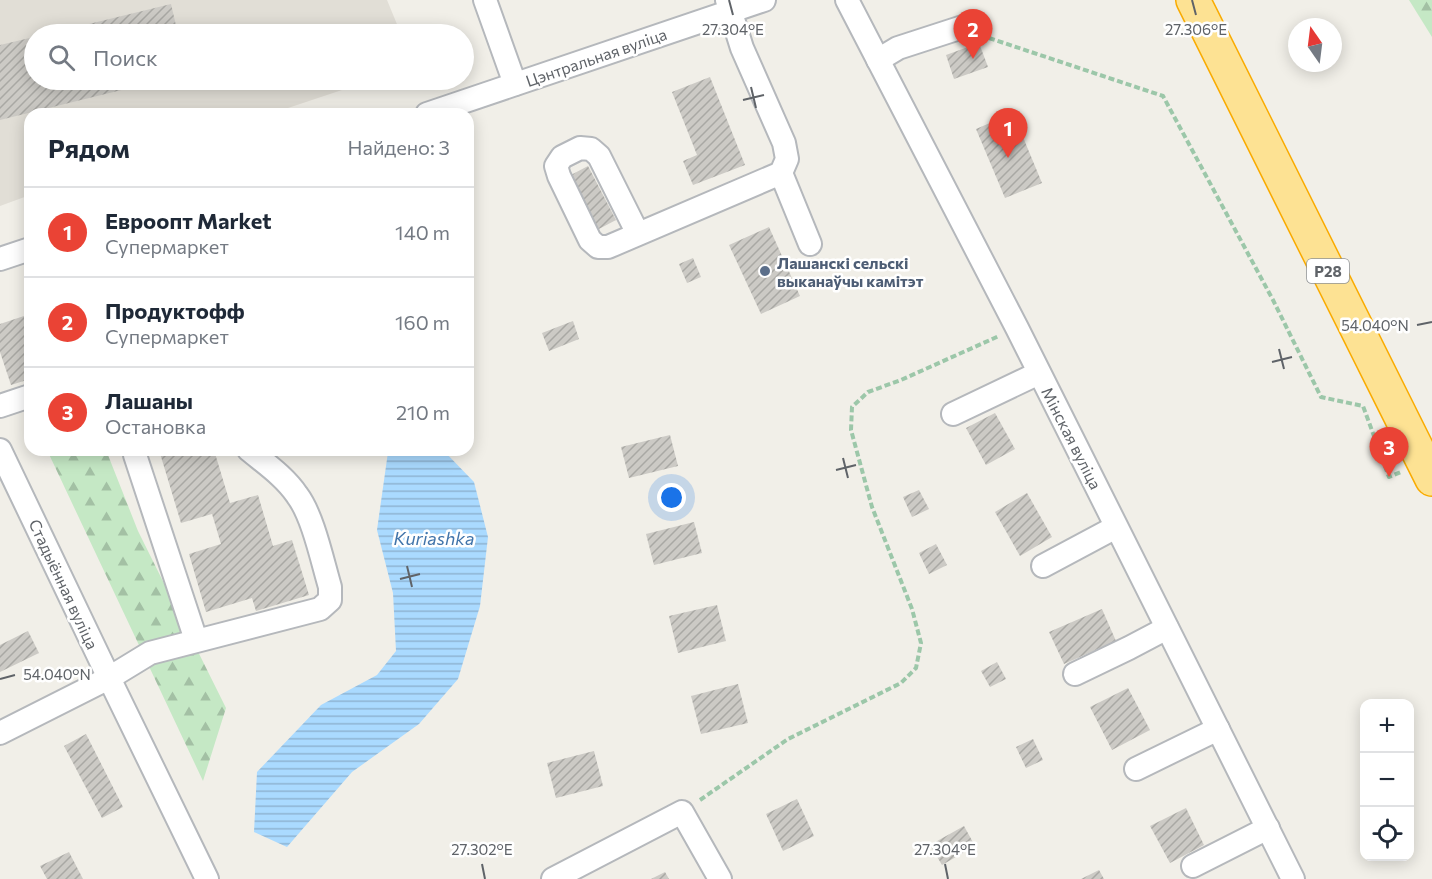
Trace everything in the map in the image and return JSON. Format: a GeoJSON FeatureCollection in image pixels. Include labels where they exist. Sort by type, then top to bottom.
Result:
{"type":"FeatureCollection","features":[{"type":"Feature","properties":{"kind":"highway","name":"Р28"},"geometry":{"type":"LineString","coordinates":[[1193,0],[1432,479]]}},
{"type":"Feature","properties":{"kind":"street"},"geometry":{"type":"LineString","coordinates":[[485,0],[515,84]]}},
{"type":"Feature","properties":{"kind":"street","name":"Цэнтральная вуліца"},"geometry":{"type":"LineString","coordinates":[[445,108],[729,6],[764,0]]}},
{"type":"Feature","properties":{"kind":"street","name":"Мінская вуліца"},"geometry":{"type":"LineString","coordinates":[[847,0],[1017,328],[1293,879]]}},
{"type":"Feature","properties":{"kind":"street"},"geometry":{"type":"LineString","coordinates":[[638,234],[781,172],[787,159],[784,143],[742,48],[729,6]]}},
{"type":"Feature","properties":{"kind":"street"},"geometry":{"type":"LineString","coordinates":[[878,60],[898,48],[975,23]]}},
{"type":"Feature","properties":{"kind":"street"},"geometry":{"type":"LineString","coordinates":[[781,172],[810,244]]}},
{"type":"Feature","properties":{"kind":"street"},"geometry":{"type":"LineString","coordinates":[[0,259],[24,251]]}},
{"type":"Feature","properties":{"kind":"street"},"geometry":{"type":"LineString","coordinates":[[953,414],[1039,373]]}},
{"type":"Feature","properties":{"kind":"street"},"geometry":{"type":"LineString","coordinates":[[0,406],[24,398]]}},
{"type":"Feature","properties":{"kind":"street","name":"Стадыённая вуліца"},"geometry":{"type":"LineString","coordinates":[[0,450],[207,879]]}},
{"type":"Feature","properties":{"kind":"street"},"geometry":{"type":"LineString","coordinates":[[135,456],[196,640]]}},
{"type":"Feature","properties":{"kind":"street"},"geometry":{"type":"LineString","coordinates":[[0,733],[109,678],[150,653],[321,609],[330,600],[330,587],[308,512],[288,483],[256,456]]}},
{"type":"Feature","properties":{"kind":"street"},"geometry":{"type":"LineString","coordinates":[[1042,566],[1116,527]]}},
{"type":"Feature","properties":{"kind":"street"},"geometry":{"type":"LineString","coordinates":[[1075,674],[1167,628]]}},
{"type":"Feature","properties":{"kind":"street"},"geometry":{"type":"LineString","coordinates":[[1136,769],[1218,729]]}},
{"type":"Feature","properties":{"kind":"street"},"geometry":{"type":"LineString","coordinates":[[553,879],[682,812],[720,879]]}},
{"type":"Feature","properties":{"kind":"street"},"geometry":{"type":"LineString","coordinates":[[1193,866],[1268,828]]}},
{"type":"Feature","properties":{"kind":"path"},"geometry":{"type":"LineString","coordinates":[[975,23],[980,36],[1163,96],[1273,300],[1321,397],[1363,406],[1389,477]]}},
{"type":"Feature","properties":{"kind":"path"},"geometry":{"type":"LineString","coordinates":[[682,812],[788,739],[901,683],[916,668],[921,643],[912,609],[872,507],[851,430],[852,407],[868,392],[901,380],[1017,328]]}},
{"type":"Feature","properties":{"kind":"shaded area"},"geometry":{"type":"Polygon","coordinates":[[[0,0],[387,0],[397,24],[24,24],[24,90],[342,90],[288,108],[24,108],[24,197],[0,206],[0,0]]]}},
{"type":"Feature","properties":{"kind":"green space"},"geometry":{"type":"Polygon","coordinates":[[[1409,0],[1432,0],[1432,37],[1409,0]]]}},
{"type":"Feature","properties":{"kind":"green space"},"geometry":{"type":"Polygon","coordinates":[[[50,456],[108,456],[138,531],[226,708],[203,781],[50,456]]]}},
{"type":"Feature","properties":{"kind":"water","name":"Kuriashka"},"geometry":{"type":"Polygon","coordinates":[[[387,456],[449,456],[474,482],[488,537],[480,606],[458,679],[419,724],[352,772],[287,847],[254,832],[257,772],[321,705],[377,675],[396,651],[393,593],[377,530],[387,456]]]}},
{"type":"Feature","properties":{"kind":"building"},"geometry":{"type":"Polygon","coordinates":[[[171,4],[176,24],[89,24],[171,4]]]}},
{"type":"Feature","properties":{"kind":"building"},"geometry":{"type":"Polygon","coordinates":[[[24,39],[24,90],[122,90],[49,108],[24,108],[24,114],[0,120],[0,45],[24,39]]]}},
{"type":"Feature","properties":{"kind":"building"},"geometry":{"type":"Polygon","coordinates":[[[979,43],[988,67],[954,79],[946,55],[979,43]]]}},
{"type":"Feature","properties":{"kind":"building"},"geometry":{"type":"Polygon","coordinates":[[[710,77],[745,165],[693,185],[683,161],[697,155],[672,92],[710,77]]]}},
{"type":"Feature","properties":{"kind":"building"},"geometry":{"type":"Polygon","coordinates":[[[1013,113],[1042,183],[1005,198],[976,129],[1013,113]]]}},
{"type":"Feature","properties":{"kind":"building"},"geometry":{"type":"Polygon","coordinates":[[[588,166],[616,220],[597,230],[569,176],[588,166]]]}},
{"type":"Feature","properties":{"kind":"building","name":"Лашанскі сельскі выканаўчы камітэт"},"geometry":{"type":"Polygon","coordinates":[[[769,227],[800,296],[761,314],[729,245],[769,227]]]}},
{"type":"Feature","properties":{"kind":"building"},"geometry":{"type":"Polygon","coordinates":[[[693,258],[701,277],[687,283],[679,264],[693,258]]]}},
{"type":"Feature","properties":{"kind":"building"},"geometry":{"type":"Polygon","coordinates":[[[24,316],[24,381],[11,385],[0,352],[0,324],[24,316]]]}},
{"type":"Feature","properties":{"kind":"building"},"geometry":{"type":"Polygon","coordinates":[[[573,321],[579,339],[549,351],[542,333],[573,321]]]}},
{"type":"Feature","properties":{"kind":"building"},"geometry":{"type":"Polygon","coordinates":[[[995,413],[1015,449],[986,465],[966,428],[995,413]]]}},
{"type":"Feature","properties":{"kind":"building"},"geometry":{"type":"Polygon","coordinates":[[[670,435],[678,466],[629,478],[621,447],[670,435]]]}},
{"type":"Feature","properties":{"kind":"building"},"geometry":{"type":"Polygon","coordinates":[[[161,456],[216,456],[230,503],[258,495],[273,546],[292,540],[309,595],[256,611],[252,598],[206,612],[189,554],[221,544],[212,514],[181,523],[161,456]]]}},
{"type":"Feature","properties":{"kind":"building"},"geometry":{"type":"Polygon","coordinates":[[[919,490],[929,509],[912,517],[903,497],[919,490]]]}},
{"type":"Feature","properties":{"kind":"building"},"geometry":{"type":"Polygon","coordinates":[[[1027,493],[1052,537],[1020,556],[995,512],[1027,493]]]}},
{"type":"Feature","properties":{"kind":"building"},"geometry":{"type":"Polygon","coordinates":[[[694,522],[702,553],[654,565],[646,534],[694,522]]]}},
{"type":"Feature","properties":{"kind":"building"},"geometry":{"type":"Polygon","coordinates":[[[936,544],[947,565],[929,574],[919,553],[936,544]]]}},
{"type":"Feature","properties":{"kind":"building"},"geometry":{"type":"Polygon","coordinates":[[[717,605],[726,641],[678,653],[669,616],[717,605]]]}},
{"type":"Feature","properties":{"kind":"building"},"geometry":{"type":"Polygon","coordinates":[[[1102,609],[1116,641],[1064,664],[1049,632],[1102,609]]]}},
{"type":"Feature","properties":{"kind":"building"},"geometry":{"type":"Polygon","coordinates":[[[28,631],[39,653],[0,672],[0,645],[28,631]]]}},
{"type":"Feature","properties":{"kind":"building"},"geometry":{"type":"Polygon","coordinates":[[[997,662],[1006,679],[990,687],[981,671],[997,662]]]}},
{"type":"Feature","properties":{"kind":"building"},"geometry":{"type":"Polygon","coordinates":[[[738,684],[748,723],[701,734],[691,696],[738,684]]]}},
{"type":"Feature","properties":{"kind":"building"},"geometry":{"type":"Polygon","coordinates":[[[1128,688],[1150,730],[1112,750],[1090,707],[1128,688]]]}},
{"type":"Feature","properties":{"kind":"building"},"geometry":{"type":"Polygon","coordinates":[[[86,734],[123,807],[102,818],[64,746],[86,734]]]}},
{"type":"Feature","properties":{"kind":"building"},"geometry":{"type":"Polygon","coordinates":[[[1033,739],[1043,760],[1026,768],[1016,747],[1033,739]]]}},
{"type":"Feature","properties":{"kind":"building"},"geometry":{"type":"Polygon","coordinates":[[[594,751],[603,786],[556,798],[547,763],[594,751]]]}},
{"type":"Feature","properties":{"kind":"building"},"geometry":{"type":"Polygon","coordinates":[[[797,799],[814,836],[783,851],[766,814],[797,799]]]}},
{"type":"Feature","properties":{"kind":"building"},"geometry":{"type":"Polygon","coordinates":[[[1186,808],[1204,845],[1170,863],[1150,826],[1186,808]]]}},
{"type":"Feature","properties":{"kind":"building"},"geometry":{"type":"Polygon","coordinates":[[[964,826],[975,846],[942,865],[930,845],[964,826]]]}},
{"type":"Feature","properties":{"kind":"building"},"geometry":{"type":"Polygon","coordinates":[[[69,852],[83,879],[47,879],[40,866],[69,852]]]}},
{"type":"Feature","properties":{"kind":"building"},"geometry":{"type":"Polygon","coordinates":[[[1099,870],[1104,879],[1081,879],[1099,870]]]}},
{"type":"Feature","properties":{"kind":"building"},"geometry":{"type":"Polygon","coordinates":[[[665,872],[669,879],[651,879],[665,872]]]}},
{"type":"Feature","properties":{"kind":"place","name":"Продуктофф"},"geometry":{"type":"Point","coordinates":[973,59]}},
{"type":"Feature","properties":{"kind":"place","name":"Евроопт Market"},"geometry":{"type":"Point","coordinates":[1008,158]}},
{"type":"Feature","properties":{"kind":"place","name":"Лашанскі сельскі выканаўчы камітэт"},"geometry":{"type":"Point","coordinates":[765,271]}},
{"type":"Feature","properties":{"kind":"place","name":"Лашаны"},"geometry":{"type":"Point","coordinates":[1389,477]}}]}
